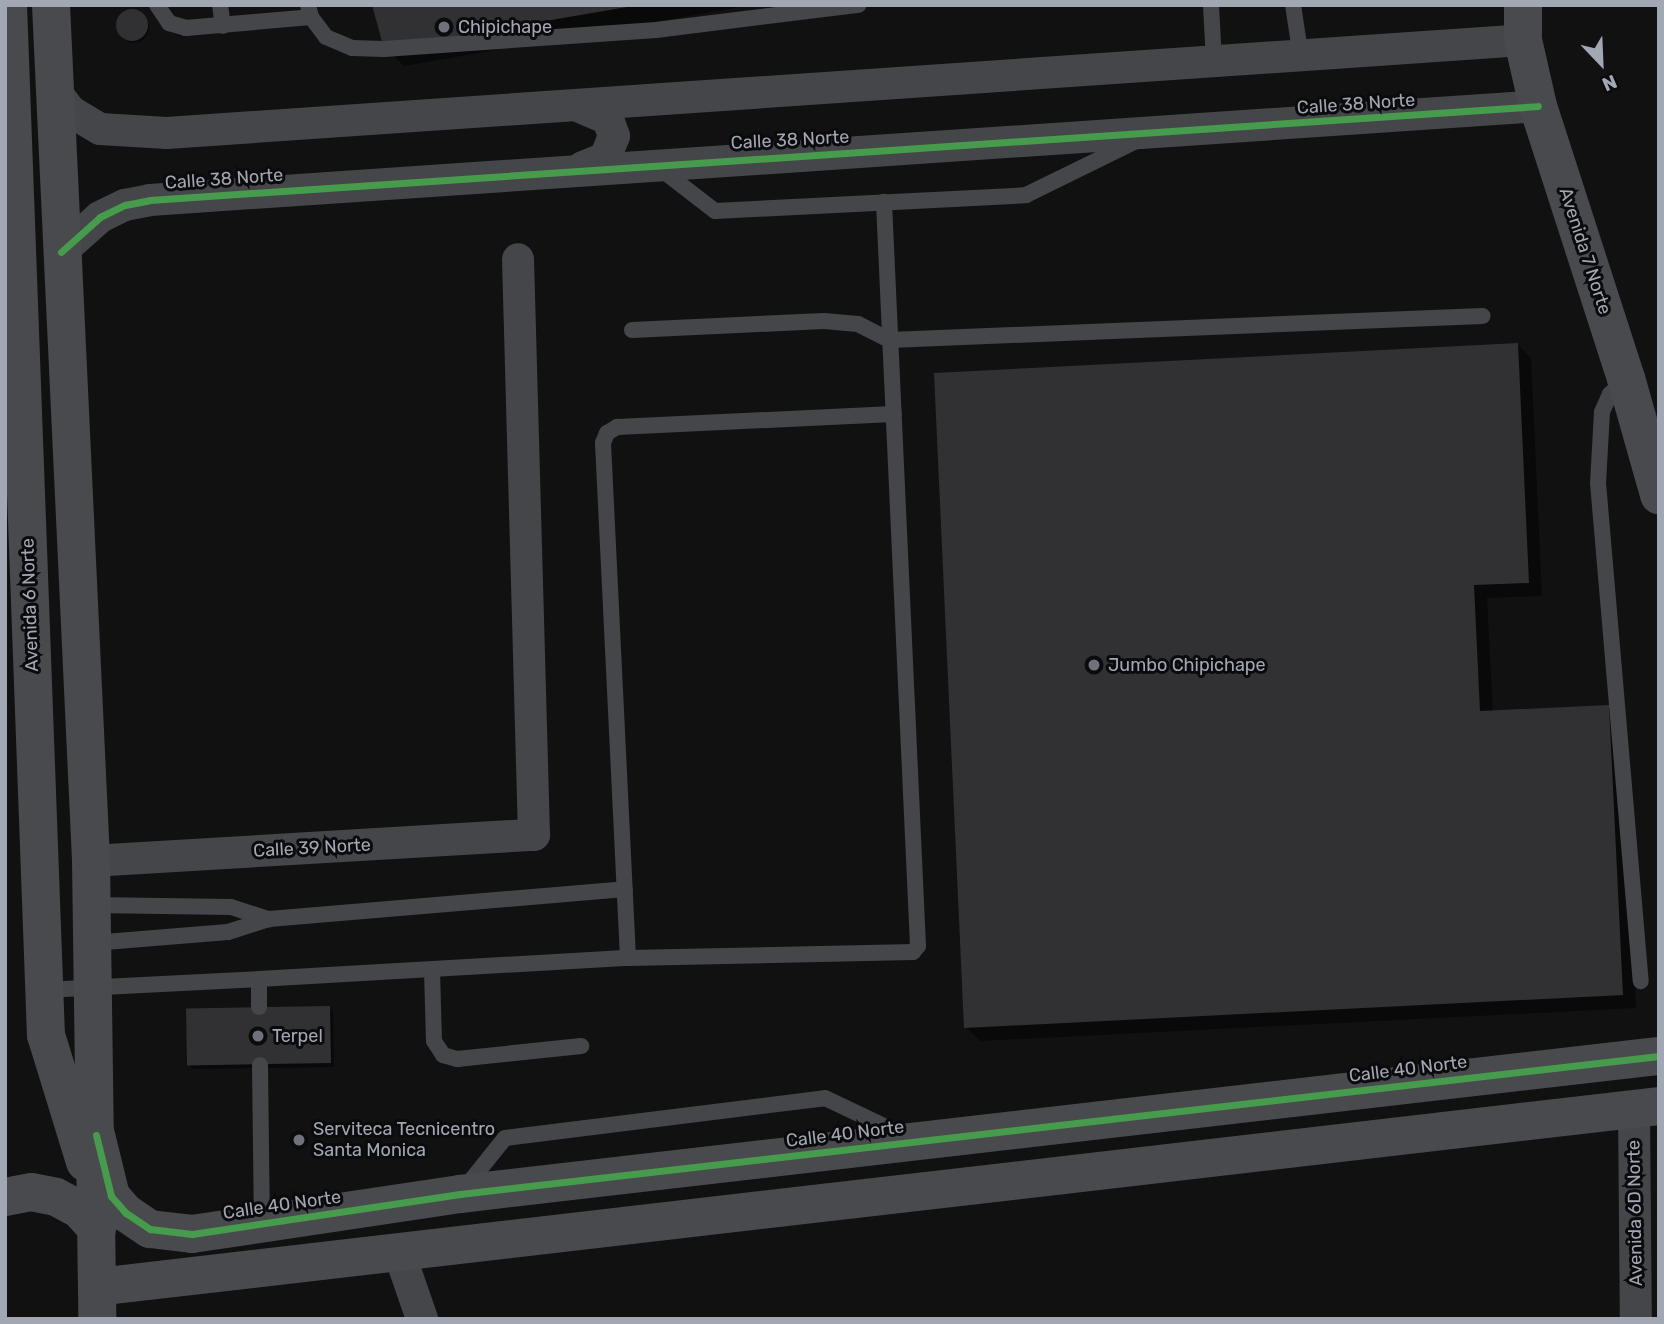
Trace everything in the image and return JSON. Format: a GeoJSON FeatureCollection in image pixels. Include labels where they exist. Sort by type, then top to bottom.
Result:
{"type":"FeatureCollection","features":[{"type":"Feature","properties":{"kind":"street","name":"Avenida 6 Norte"},"geometry":{"type":"LineString","coordinates":[[8,5],[44,990],[53,1066],[97,1213]]}},
{"type":"Feature","properties":{"kind":"street","name":"Avenida 6 Norte"},"geometry":{"type":"LineString","coordinates":[[51,5],[95,988],[97,1303]]}},
{"type":"Feature","properties":{"kind":"street"},"geometry":{"type":"LineString","coordinates":[[55,91],[70,111],[83,120],[100,129],[121,132],[580,107],[1301,57],[1523,23]]}},
{"type":"Feature","properties":{"kind":"street","name":"Avenida 7 Norte"},"geometry":{"type":"LineString","coordinates":[[1523,23],[1538,106],[1626,378],[1659,495]]}},
{"type":"Feature","properties":{"kind":"street"},"geometry":{"type":"LineString","coordinates":[[654,163],[638,153],[632,129],[640,113],[659,101]]}},
{"type":"Feature","properties":{"kind":"street","name":"Calle 38 Norte"},"geometry":{"type":"LineString","coordinates":[[61,252],[100,217],[125,205],[150,200],[583,167],[1146,136],[1538,106]]}},
{"type":"Feature","properties":{"kind":"street"},"geometry":{"type":"LineString","coordinates":[[580,107],[608,119],[614,136],[605,158],[583,167]]}},
{"type":"Feature","properties":{"kind":"street","name":"Calle 39 Norte"},"geometry":{"type":"LineString","coordinates":[[90,861],[534,835],[518,259]]}},
{"type":"Feature","properties":{"kind":"street","name":"Calle 40 Norte"},"geometry":{"type":"LineString","coordinates":[[96,1135],[111,1196],[141,1225],[162,1233],[192,1234],[460,1194],[1659,1056]]}},
{"type":"Feature","properties":{"kind":"street"},"geometry":{"type":"LineString","coordinates":[[97,1303],[400,1255],[1646,1107]]}},
{"type":"Feature","properties":{"kind":"street","name":"Avenida 6D Norte"},"geometry":{"type":"LineString","coordinates":[[1636,1319],[1646,1107]]}},
{"type":"Feature","properties":{"kind":"street"},"geometry":{"type":"LineString","coordinates":[[5,1197],[31,1192],[56,1197],[79,1209],[97,1213]]}},
{"type":"Feature","properties":{"kind":"street"},"geometry":{"type":"LineString","coordinates":[[400,1255],[422,1319]]}},
{"type":"Feature","properties":{"kind":"lane"},"geometry":{"type":"LineString","coordinates":[[157,5],[169,23],[186,28],[223,26],[309,11],[326,37],[343,44],[384,49],[656,30],[858,5]]}},
{"type":"Feature","properties":{"kind":"lane"},"geometry":{"type":"LineString","coordinates":[[220,5],[223,26]]}},
{"type":"Feature","properties":{"kind":"lane"},"geometry":{"type":"LineString","coordinates":[[1211,5],[1214,62]]}},
{"type":"Feature","properties":{"kind":"lane"},"geometry":{"type":"LineString","coordinates":[[1293,5],[1301,57]]}},
{"type":"Feature","properties":{"kind":"lane"},"geometry":{"type":"LineString","coordinates":[[654,163],[715,211],[1026,195],[1146,136]]}},
{"type":"Feature","properties":{"kind":"lane"},"geometry":{"type":"LineString","coordinates":[[44,990],[628,958],[906,956],[918,946],[884,202]]}},
{"type":"Feature","properties":{"kind":"lane"},"geometry":{"type":"LineString","coordinates":[[632,330],[824,321],[858,324],[890,340],[1483,316]]}},
{"type":"Feature","properties":{"kind":"lane"},"geometry":{"type":"LineString","coordinates":[[1626,378],[1610,394],[1602,412],[1598,483],[1641,981]]}},
{"type":"Feature","properties":{"kind":"lane"},"geometry":{"type":"LineString","coordinates":[[628,958],[603,443],[607,433],[617,427],[894,414]]}},
{"type":"Feature","properties":{"kind":"lane"},"geometry":{"type":"LineString","coordinates":[[93,943],[229,932],[269,919],[625,889]]}},
{"type":"Feature","properties":{"kind":"lane"},"geometry":{"type":"LineString","coordinates":[[92,905],[231,907],[269,919]]}},
{"type":"Feature","properties":{"kind":"lane"},"geometry":{"type":"LineString","coordinates":[[432,970],[434,1041],[443,1055],[457,1059],[582,1046]]}},
{"type":"Feature","properties":{"kind":"lane"},"geometry":{"type":"LineString","coordinates":[[258,979],[259,1007]]}},
{"type":"Feature","properties":{"kind":"lane"},"geometry":{"type":"LineString","coordinates":[[260,1065],[262,1224]]}},
{"type":"Feature","properties":{"kind":"lane"},"geometry":{"type":"LineString","coordinates":[[460,1194],[505,1138],[825,1098],[918,1142]]}},
{"type":"Feature","properties":{"kind":"building","name":"Chipichape"},"geometry":{"type":"Polygon","coordinates":[[[372,5],[627,5],[627,7],[384,49],[372,5]]]}},
{"type":"Feature","properties":{"kind":"building"},"geometry":{"type":"Polygon","coordinates":[[[132,9],[143,14],[148,25],[143,36],[132,41],[121,36],[116,25],[121,14],[132,9]]]}},
{"type":"Feature","properties":{"kind":"building"},"geometry":{"type":"Polygon","coordinates":[[[1518,343],[1529,583],[1474,585],[1480,711],[1609,705],[1623,995],[964,1028],[934,373],[1518,343]]]}},
{"type":"Feature","properties":{"kind":"building","name":"Terpel"},"geometry":{"type":"Polygon","coordinates":[[[330,1006],[331,1063],[187,1066],[186,1009],[330,1006]]]}},
{"type":"Feature","properties":{"kind":"cycle path"},"geometry":{"type":"LineString","coordinates":[[61,252],[100,217],[125,205],[150,200],[1538,106]]}},
{"type":"Feature","properties":{"kind":"cycle path"},"geometry":{"type":"LineString","coordinates":[[96,1135],[111,1196],[126,1213],[150,1229],[192,1234],[460,1194],[1659,1056]]}},
{"type":"Feature","properties":{"kind":"place","name":"Chipichape"},"geometry":{"type":"Point","coordinates":[444,27]}},
{"type":"Feature","properties":{"kind":"place","name":"Jumbo Chipichape"},"geometry":{"type":"Point","coordinates":[1094,665]}},
{"type":"Feature","properties":{"kind":"place","name":"Terpel"},"geometry":{"type":"Point","coordinates":[258,1036]}},
{"type":"Feature","properties":{"kind":"place","name":"Serviteca Tecnicentro Santa Monica"},"geometry":{"type":"Point","coordinates":[299,1140]}}]}
